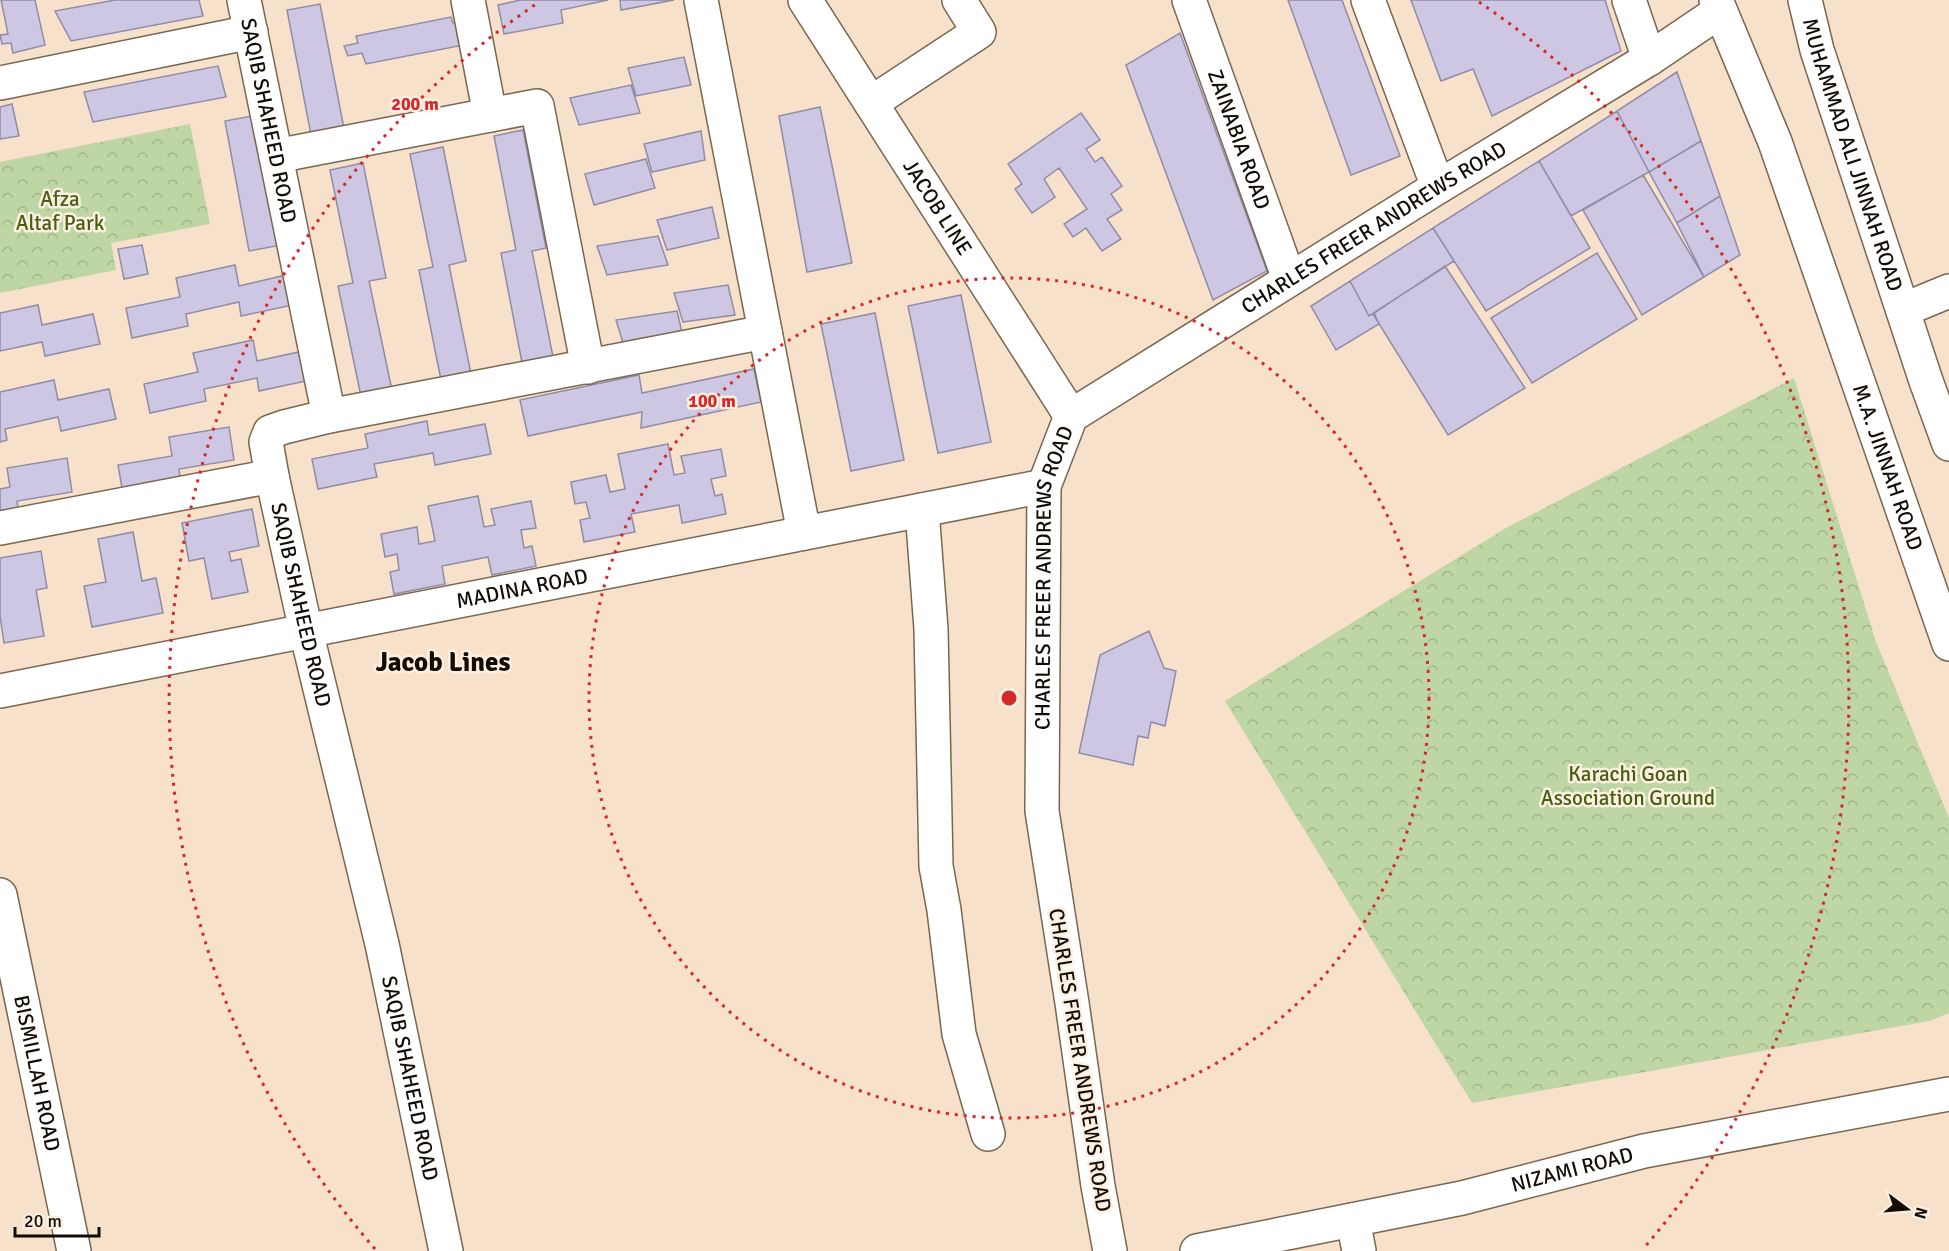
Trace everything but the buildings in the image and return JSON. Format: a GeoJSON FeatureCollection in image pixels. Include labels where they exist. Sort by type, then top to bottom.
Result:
{"type":"FeatureCollection","features":[{"type":"Feature","properties":{"kind":"main road","name":"SAQIB SHAHEED ROAD"},"geometry":{"type":"LineString","coordinates":[[245,0],[329,416],[270,432],[266,442],[306,631],[382,945],[446,1251]]}},
{"type":"Feature","properties":{"kind":"main road"},"geometry":{"type":"LineString","coordinates":[[468,0],[490,115]]}},
{"type":"Feature","properties":{"kind":"main road"},"geometry":{"type":"LineString","coordinates":[[701,0],[804,533]]}},
{"type":"Feature","properties":{"kind":"main road","name":"JACOB LINE"},"geometry":{"type":"LineString","coordinates":[[805,0],[1071,416]]}},
{"type":"Feature","properties":{"kind":"main road"},"geometry":{"type":"LineString","coordinates":[[871,103],[979,32],[959,0]]}},
{"type":"Feature","properties":{"kind":"main road","name":"ZAINABIA ROAD"},"geometry":{"type":"LineString","coordinates":[[1189,0],[1289,279]]}},
{"type":"Feature","properties":{"kind":"main road"},"geometry":{"type":"LineString","coordinates":[[1368,0],[1438,187]]}},
{"type":"Feature","properties":{"kind":"main road"},"geometry":{"type":"LineString","coordinates":[[1629,0],[1649,59]]}},
{"type":"Feature","properties":{"kind":"main road","name":"MUHAMMAD ALI JINNAH ROAD"},"geometry":{"type":"LineString","coordinates":[[1805,0],[1817,50],[1903,310]]}},
{"type":"Feature","properties":{"kind":"main road","name":"CHARLES FREER ANDREWS ROAD"},"geometry":{"type":"LineString","coordinates":[[1110,1251],[1098,1186],[1042,811],[1044,486],[1071,416],[1289,279],[1649,59],[1718,6]]}},
{"type":"Feature","properties":{"kind":"main road","name":"M.A. JINNAH ROAD"},"geometry":{"type":"LineString","coordinates":[[1718,6],[1775,142],[1949,644]]}},
{"type":"Feature","properties":{"kind":"main road"},"geometry":{"type":"LineString","coordinates":[[0,83],[251,32]]}},
{"type":"Feature","properties":{"kind":"main road"},"geometry":{"type":"LineString","coordinates":[[276,156],[537,106],[588,367]]}},
{"type":"Feature","properties":{"kind":"main road"},"geometry":{"type":"LineString","coordinates":[[1949,291],[1903,310],[1949,444]]}},
{"type":"Feature","properties":{"kind":"main road"},"geometry":{"type":"LineString","coordinates":[[329,416],[765,332]]}},
{"type":"Feature","properties":{"kind":"main road"},"geometry":{"type":"LineString","coordinates":[[0,528],[272,476]]}},
{"type":"Feature","properties":{"kind":"main road","name":"MADINA ROAD"},"geometry":{"type":"LineString","coordinates":[[0,691],[1044,486]]}},
{"type":"Feature","properties":{"kind":"main road"},"geometry":{"type":"LineString","coordinates":[[922,510],[931,629],[936,866],[944,910],[959,1034],[988,1134]]}},
{"type":"Feature","properties":{"kind":"main road","name":"BISMILLAH ROAD"},"geometry":{"type":"LineString","coordinates":[[0,895],[74,1251]]}},
{"type":"Feature","properties":{"kind":"main road","name":"NIZAMI ROAD"},"geometry":{"type":"LineString","coordinates":[[1197,1251],[1356,1235],[1462,1198],[1644,1151],[1949,1094]]}},
{"type":"Feature","properties":{"kind":"green space","name":"Afza Altaf Park"},"geometry":{"type":"Polygon","coordinates":[[[190,124],[210,224],[111,243],[116,270],[0,293],[0,162],[190,124]]]}},
{"type":"Feature","properties":{"kind":"green space","name":"Karachi Goan Association Ground"},"geometry":{"type":"Polygon","coordinates":[[[1794,378],[1876,642],[1949,818],[1949,1013],[1929,1021],[1472,1103],[1225,701],[1506,528],[1794,378]]]}},
{"type":"Feature","properties":{"kind":"district","name":"Jacob Lines"},"geometry":{"type":"Point","coordinates":[443,662]}}]}
